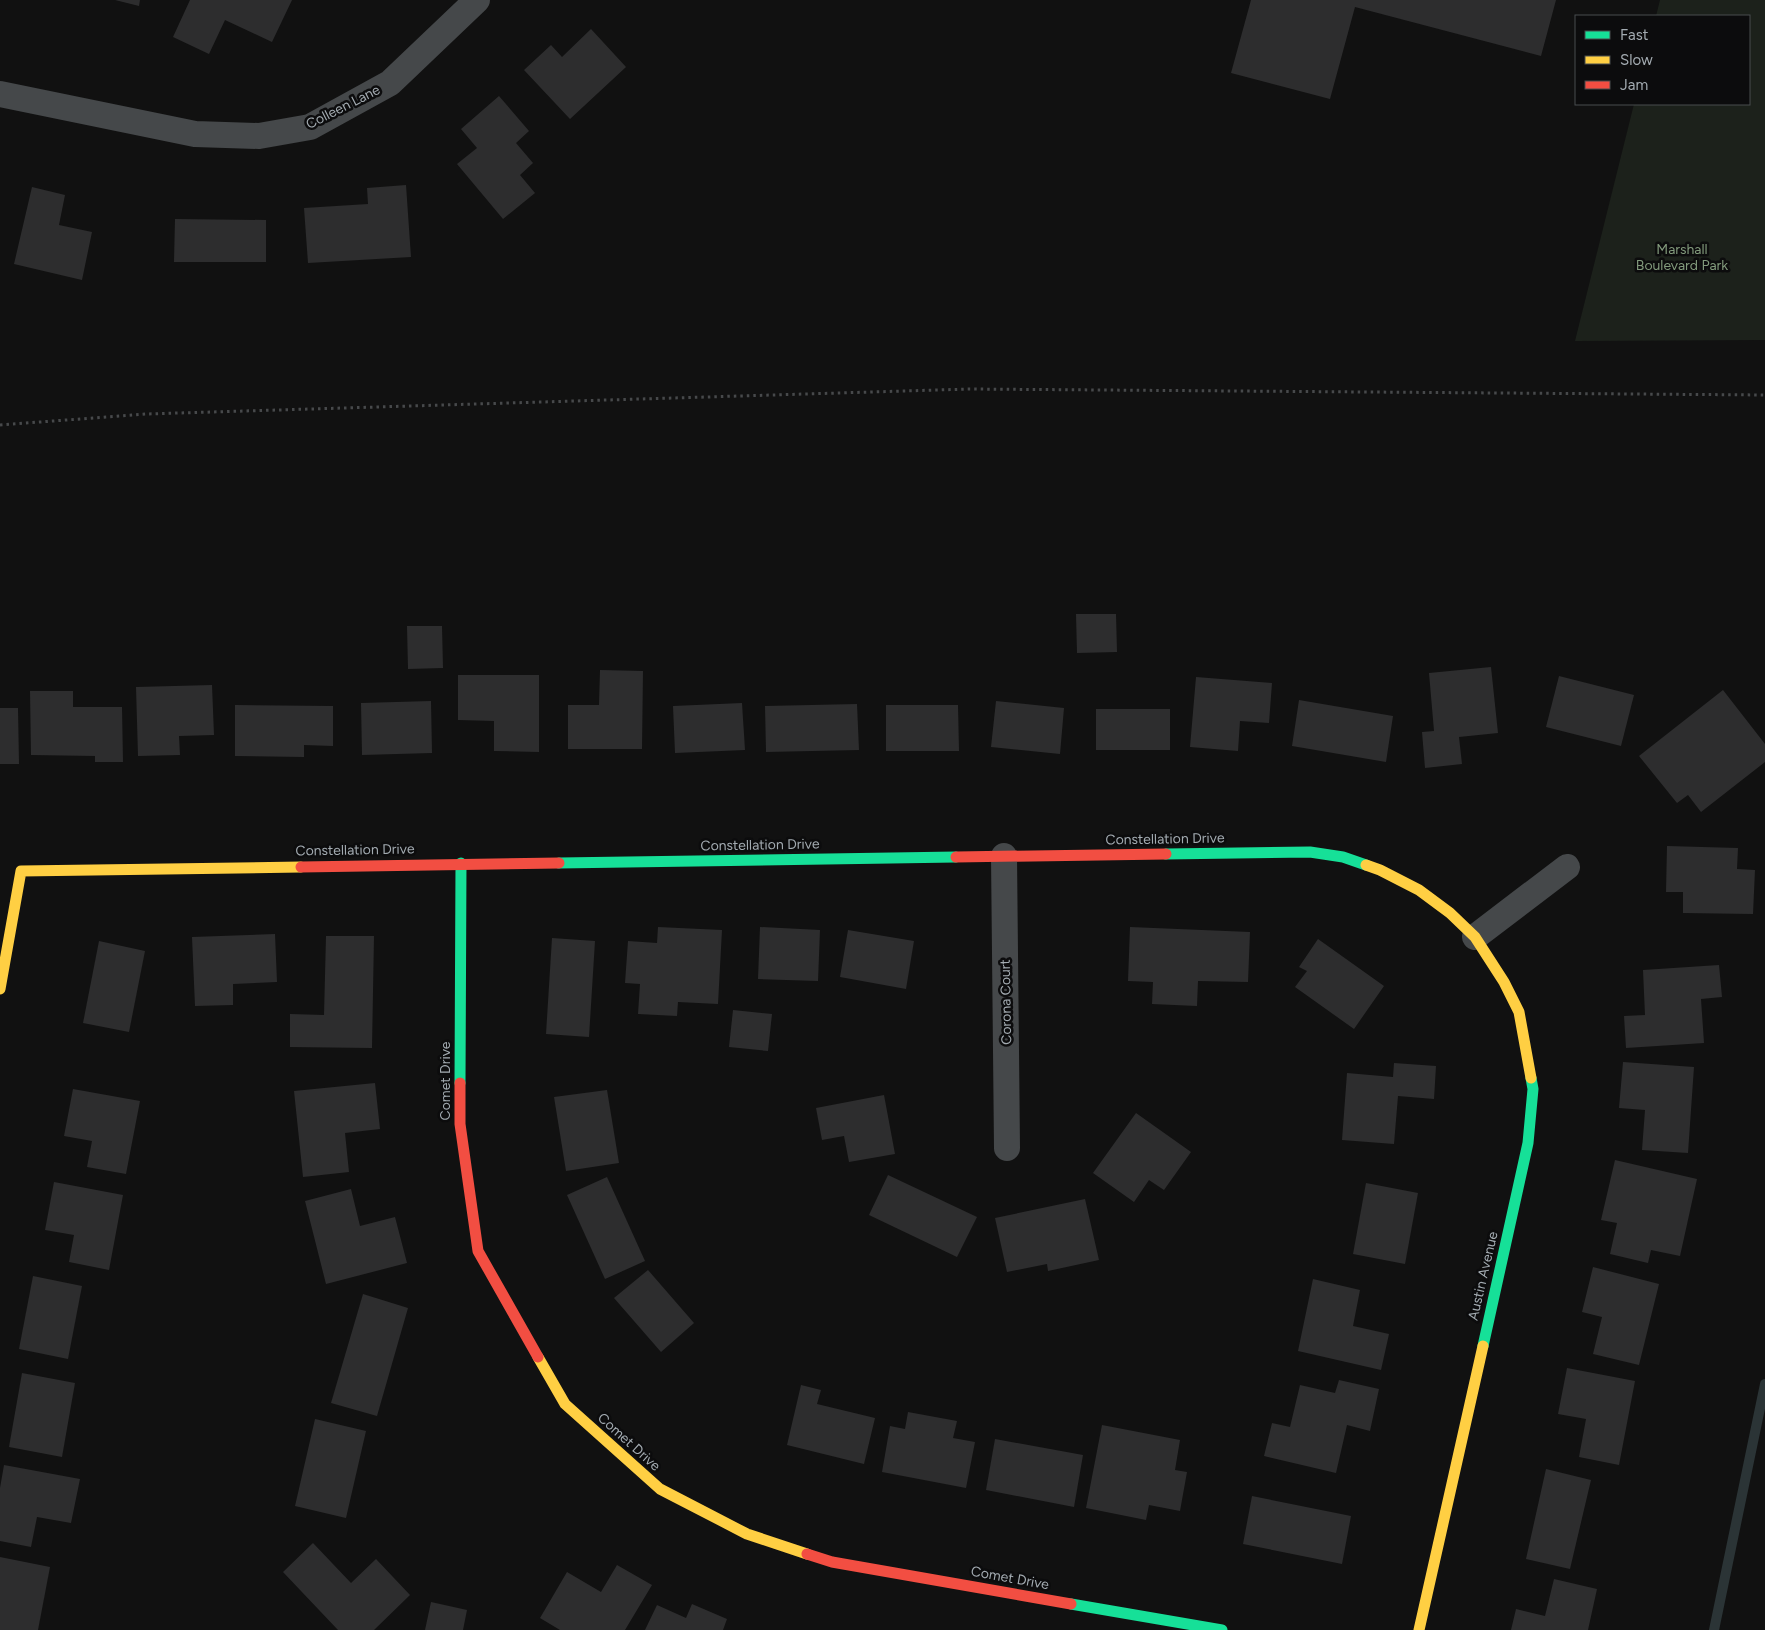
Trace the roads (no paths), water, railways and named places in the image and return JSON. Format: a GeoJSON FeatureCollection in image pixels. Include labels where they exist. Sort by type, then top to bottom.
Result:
{"type":"FeatureCollection","features":[{"type":"Feature","properties":{"kind":"street","name":"Colleen Lane"},"geometry":{"type":"LineString","coordinates":[[0,94],[195,134],[259,136],[310,127],[390,83],[477,0]]}},
{"type":"Feature","properties":{"kind":"street","name":"Constellation Drive"},"geometry":{"type":"LineString","coordinates":[[0,989],[21,871],[1310,852],[1343,857],[1380,870],[1419,890],[1450,913],[1475,937]]}},
{"type":"Feature","properties":{"kind":"street","name":"Corona Court"},"geometry":{"type":"LineString","coordinates":[[1004,856],[1007,1148]]}},
{"type":"Feature","properties":{"kind":"street","name":"Comet Drive"},"geometry":{"type":"LineString","coordinates":[[461,864],[460,1124],[478,1251],[565,1404],[660,1489],[747,1534],[832,1562],[1222,1630]]}},
{"type":"Feature","properties":{"kind":"street"},"geometry":{"type":"LineString","coordinates":[[1475,937],[1567,867]]}},
{"type":"Feature","properties":{"kind":"street","name":"Austin Avenue"},"geometry":{"type":"LineString","coordinates":[[1419,1630],[1528,1143],[1533,1089],[1519,1012],[1504,982],[1475,937]]}},
{"type":"Feature","properties":{"kind":"waterway"},"geometry":{"type":"LineString","coordinates":[[1714,1630],[1765,1384]]}},
{"type":"Feature","properties":{"kind":"park label","name":"Marshall Boulevard Park"},"geometry":{"type":"Point","coordinates":[1682,258]}}]}
